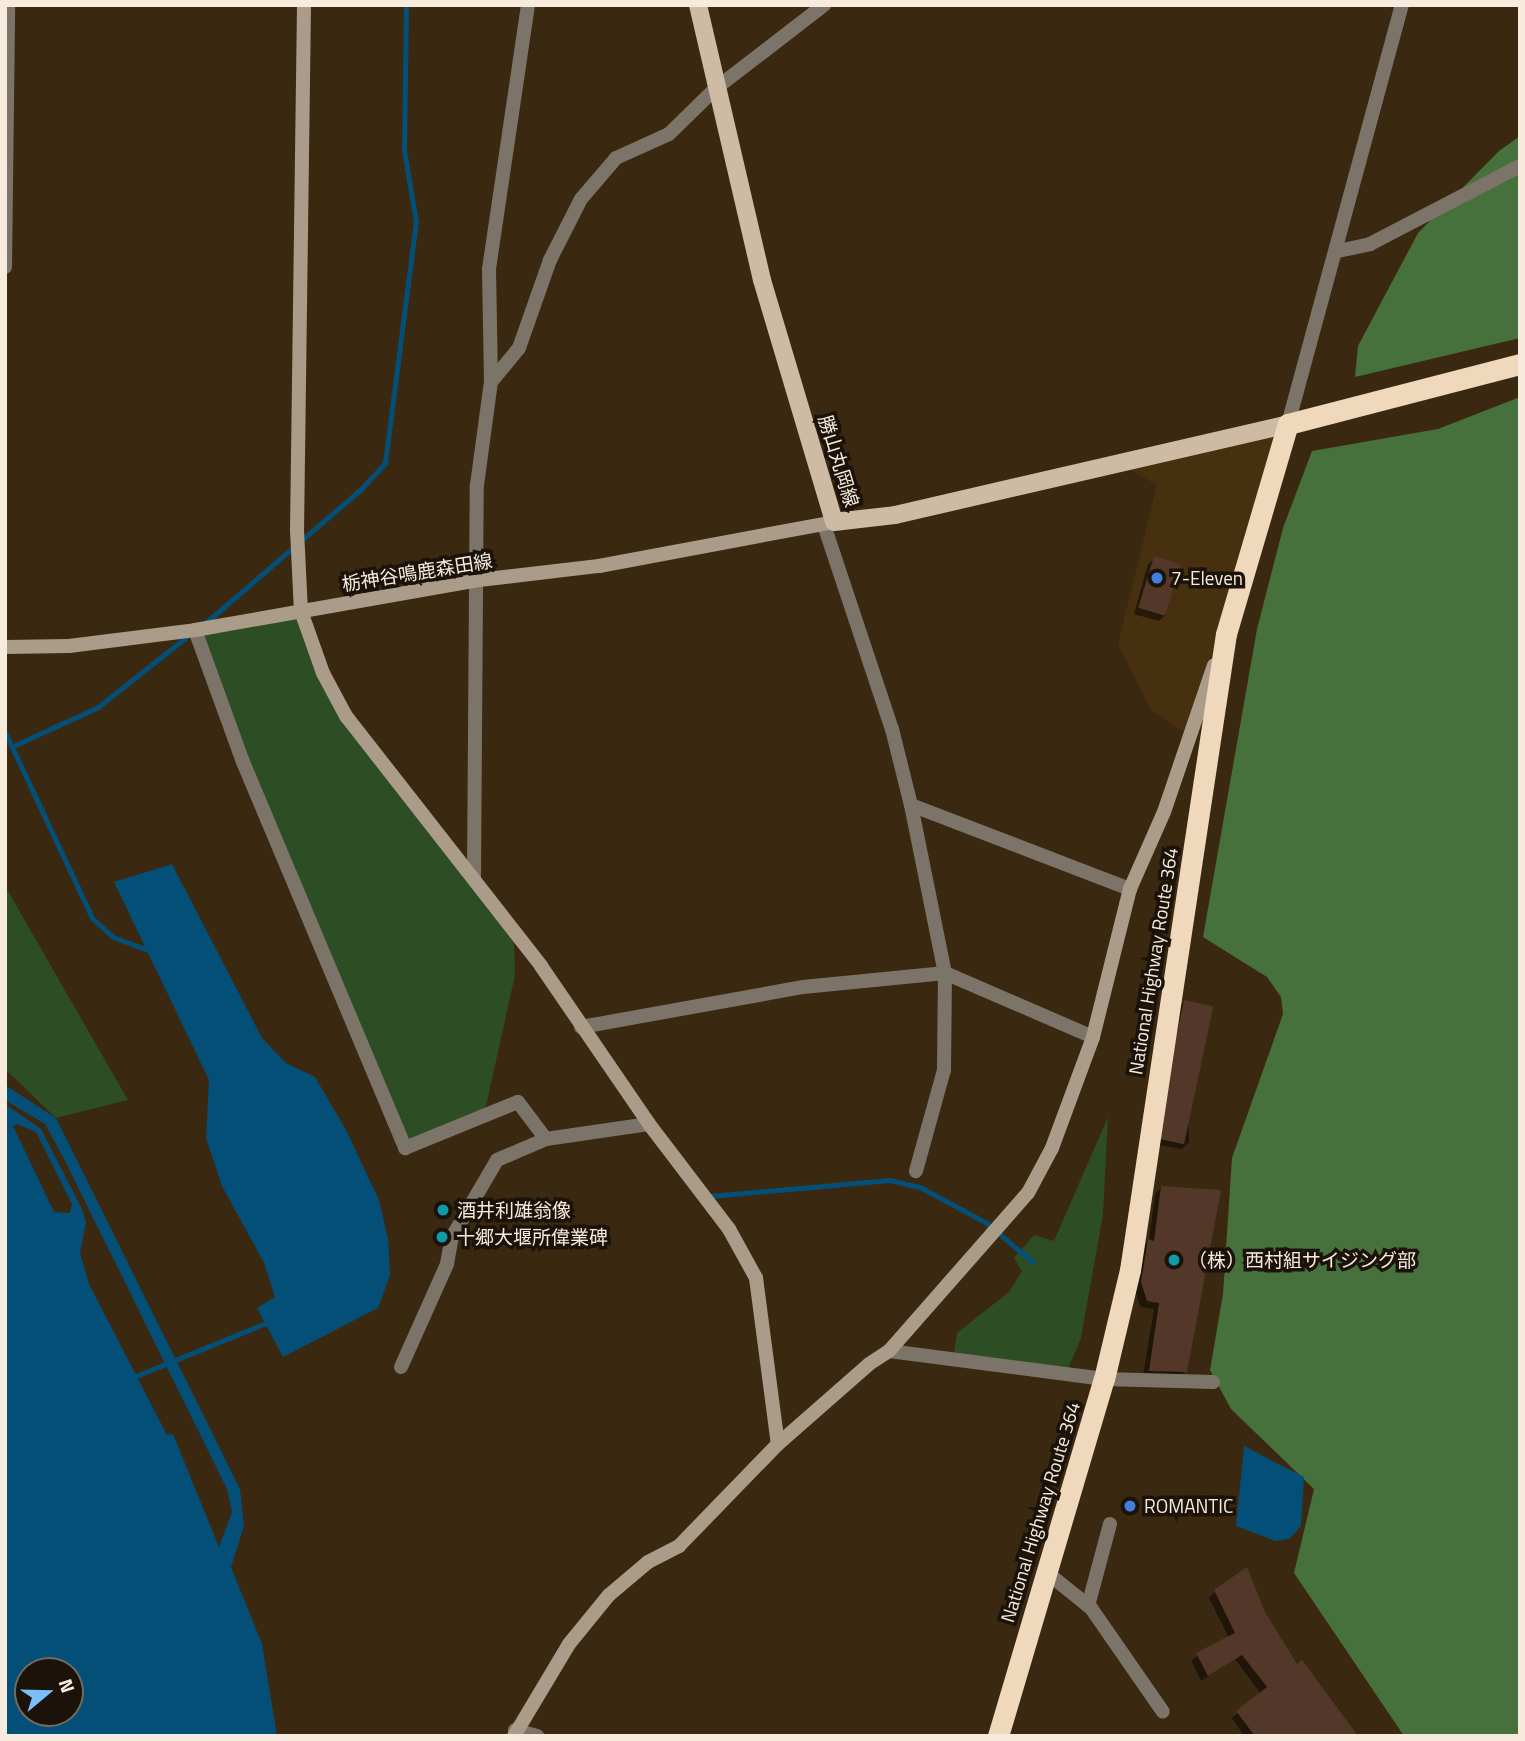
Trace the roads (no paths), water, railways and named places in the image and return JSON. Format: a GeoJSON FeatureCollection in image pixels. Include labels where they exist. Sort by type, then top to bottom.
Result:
{"type":"FeatureCollection","features":[{"type":"Feature","properties":{"kind":"highway"},"geometry":{"type":"LineString","coordinates":[[1288,424],[1520,364]]}},
{"type":"Feature","properties":{"kind":"highway","name":"National Highway Route 364"},"geometry":{"type":"LineString","coordinates":[[998,1736],[1104,1379],[1130,1270],[1226,634],[1288,424]]}},
{"type":"Feature","properties":{"kind":"main road","name":"勝山丸岡線"},"geometry":{"type":"LineString","coordinates":[[698,5],[715,89],[762,280],[829,523],[895,515],[1288,424]]}},
{"type":"Feature","properties":{"kind":"street"},"geometry":{"type":"LineString","coordinates":[[5,268],[8,5]]}},
{"type":"Feature","properties":{"kind":"street"},"geometry":{"type":"LineString","coordinates":[[304,5],[297,530],[301,611],[323,673],[346,716],[474,877],[649,1124],[729,1229],[755,1278],[778,1444]]}},
{"type":"Feature","properties":{"kind":"street"},"geometry":{"type":"LineString","coordinates":[[474,877],[479,580],[477,485],[491,382],[489,269],[528,5]]}},
{"type":"Feature","properties":{"kind":"street"},"geometry":{"type":"LineString","coordinates":[[491,382],[519,348],[550,260],[581,199],[616,158],[669,134],[715,89],[824,5]]}},
{"type":"Feature","properties":{"kind":"street"},"geometry":{"type":"LineString","coordinates":[[1288,424],[1338,251],[1402,5]]}},
{"type":"Feature","properties":{"kind":"street"},"geometry":{"type":"LineString","coordinates":[[1338,251],[1370,244],[1520,166]]}},
{"type":"Feature","properties":{"kind":"street"},"geometry":{"type":"LineString","coordinates":[[829,523],[892,729],[911,805],[945,972],[944,1070],[916,1171]]}},
{"type":"Feature","properties":{"kind":"street","name":"栃神谷鳴鹿森田線"},"geometry":{"type":"LineString","coordinates":[[5,647],[69,646],[195,629],[479,580],[600,566],[829,523]]}},
{"type":"Feature","properties":{"kind":"street"},"geometry":{"type":"LineString","coordinates":[[195,629],[243,762],[405,1147],[518,1102],[546,1139]]}},
{"type":"Feature","properties":{"kind":"street"},"geometry":{"type":"LineString","coordinates":[[537,1736],[514,1733],[589,1616],[648,1562],[679,1546],[778,1444],[869,1364],[889,1351],[1028,1193],[1052,1148],[1093,1037],[1130,889],[1164,812],[1226,634]]}},
{"type":"Feature","properties":{"kind":"street"},"geometry":{"type":"LineString","coordinates":[[911,805],[1130,889]]}},
{"type":"Feature","properties":{"kind":"street"},"geometry":{"type":"LineString","coordinates":[[581,1027],[803,987],[945,972],[1093,1037]]}},
{"type":"Feature","properties":{"kind":"street"},"geometry":{"type":"LineString","coordinates":[[401,1367],[447,1264],[452,1237],[497,1160],[546,1139],[649,1124]]}},
{"type":"Feature","properties":{"kind":"street"},"geometry":{"type":"LineString","coordinates":[[889,1351],[1104,1379],[1213,1382]]}},
{"type":"Feature","properties":{"kind":"street"},"geometry":{"type":"LineString","coordinates":[[1088,1606],[1110,1524]]}},
{"type":"Feature","properties":{"kind":"street"},"geometry":{"type":"LineString","coordinates":[[1045,1571],[1088,1606],[1163,1712]]}},
{"type":"Feature","properties":{"kind":"water"},"geometry":{"type":"Polygon","coordinates":[[[172,864],[262,1038],[286,1063],[315,1077],[346,1130],[379,1200],[388,1239],[390,1275],[378,1308],[283,1357],[257,1308],[275,1297],[264,1263],[222,1186],[206,1138],[209,1080],[114,882],[172,864]]]}},
{"type":"Feature","properties":{"kind":"water"},"geometry":{"type":"Polygon","coordinates":[[[5,1085],[56,1118],[240,1489],[244,1526],[231,1567],[262,1644],[277,1736],[5,1736],[5,1104],[41,1129],[82,1209],[86,1222],[80,1253],[89,1284],[167,1435],[173,1434],[219,1547],[232,1512],[227,1489],[45,1124],[5,1100],[5,1085]],[[17,1124],[13,1126],[54,1212],[70,1213],[72,1204],[36,1132],[17,1124]]]}},
{"type":"Feature","properties":{"kind":"water"},"geometry":{"type":"Polygon","coordinates":[[[1244,1446],[1304,1477],[1301,1526],[1289,1539],[1275,1541],[1236,1526],[1244,1446]]]}},
{"type":"Feature","properties":{"kind":"waterway"},"geometry":{"type":"LineString","coordinates":[[203,625],[360,490],[385,463],[416,222],[404,150],[406,5]]}},
{"type":"Feature","properties":{"kind":"waterway"},"geometry":{"type":"LineString","coordinates":[[13,746],[98,707],[189,635]]}},
{"type":"Feature","properties":{"kind":"waterway"},"geometry":{"type":"LineString","coordinates":[[5,732],[92,918],[113,937],[151,951]]}},
{"type":"Feature","properties":{"kind":"waterway"},"geometry":{"type":"LineString","coordinates":[[710,1196],[889,1180],[920,1187],[985,1222],[1033,1262]]}},
{"type":"Feature","properties":{"kind":"waterway"},"geometry":{"type":"LineString","coordinates":[[131,1378],[271,1321]]}},
{"type":"Feature","properties":{"kind":"place","name":"7-Eleven"},"geometry":{"type":"Point","coordinates":[1157,578]}},
{"type":"Feature","properties":{"kind":"place","name":"酒井利雄翁像"},"geometry":{"type":"Point","coordinates":[443,1210]}},
{"type":"Feature","properties":{"kind":"place","name":"十郷大堰所偉業碑"},"geometry":{"type":"Point","coordinates":[442,1237]}},
{"type":"Feature","properties":{"kind":"place","name":"（株）西村組サイジング部"},"geometry":{"type":"Point","coordinates":[1174,1260]}},
{"type":"Feature","properties":{"kind":"place","name":"ROMANTIC"},"geometry":{"type":"Point","coordinates":[1130,1506]}}]}
